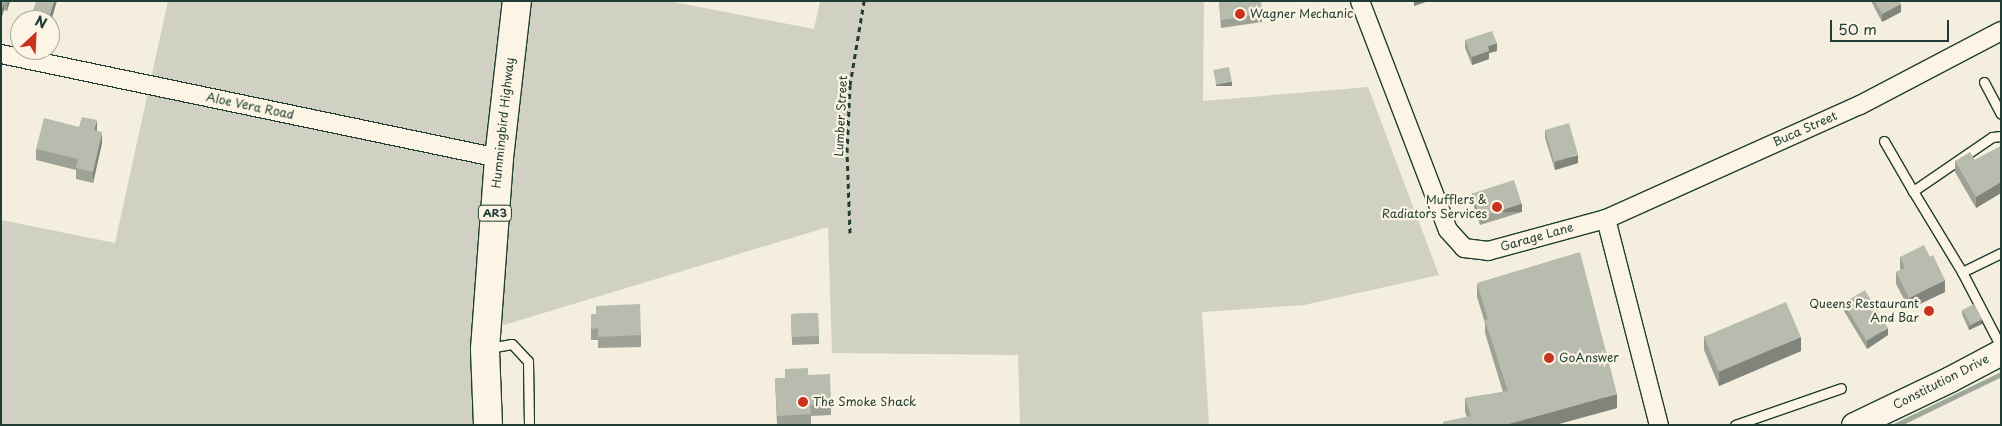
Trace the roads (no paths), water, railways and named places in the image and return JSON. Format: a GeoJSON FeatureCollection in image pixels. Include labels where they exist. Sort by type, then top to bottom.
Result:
{"type":"FeatureCollection","features":[{"type":"Feature","properties":{"kind":"main road","name":"Hummingbird Highway"},"geometry":{"type":"LineString","coordinates":[[488,425],[485,349],[499,158],[517,1]]}},
{"type":"Feature","properties":{"kind":"main road","name":"Constitution Drive"},"geometry":{"type":"LineString","coordinates":[[1854,425],[1950,380],[2001,352]]}},
{"type":"Feature","properties":{"kind":"street","name":"Garage Lane"},"geometry":{"type":"LineString","coordinates":[[1360,1],[1448,230],[1464,248],[1488,251],[1606,219]]}},
{"type":"Feature","properties":{"kind":"street","name":"Buca Street"},"geometry":{"type":"LineString","coordinates":[[1606,219],[1860,105],[2001,31]]}},
{"type":"Feature","properties":{"kind":"street","name":"Aloe Vera Road"},"geometry":{"type":"LineString","coordinates":[[1,54],[499,158]]}},
{"type":"Feature","properties":{"kind":"street"},"geometry":{"type":"LineString","coordinates":[[1606,219],[1659,425]]}},
{"type":"Feature","properties":{"kind":"lane"},"geometry":{"type":"LineString","coordinates":[[1984,82],[2001,114]]}},
{"type":"Feature","properties":{"kind":"lane"},"geometry":{"type":"LineString","coordinates":[[1913,191],[1992,137],[2001,136]]}},
{"type":"Feature","properties":{"kind":"lane"},"geometry":{"type":"LineString","coordinates":[[1884,141],[1962,272],[2001,348]]}},
{"type":"Feature","properties":{"kind":"lane"},"geometry":{"type":"LineString","coordinates":[[1962,272],[2001,253]]}},
{"type":"Feature","properties":{"kind":"lane"},"geometry":{"type":"LineString","coordinates":[[485,349],[512,344],[528,362],[529,425]]}},
{"type":"Feature","properties":{"kind":"lane"},"geometry":{"type":"LineString","coordinates":[[1735,425],[1841,388]]}},
{"type":"Feature","properties":{"kind":"waterway"},"geometry":{"type":"LineString","coordinates":[[1896,425],[2001,374]]}},
{"type":"Feature","properties":{"kind":"place","name":"Wagner Mechanic"},"geometry":{"type":"Point","coordinates":[1240,14]}},
{"type":"Feature","properties":{"kind":"place","name":"Mufflers & Radiators Services"},"geometry":{"type":"Point","coordinates":[1497,207]}},
{"type":"Feature","properties":{"kind":"place","name":"Queens Restaurant And Bar"},"geometry":{"type":"Point","coordinates":[1929,311]}},
{"type":"Feature","properties":{"kind":"place","name":"GoAnswer"},"geometry":{"type":"Point","coordinates":[1549,358]}},
{"type":"Feature","properties":{"kind":"place","name":"The Smoke Shack"},"geometry":{"type":"Point","coordinates":[803,402]}}]}
